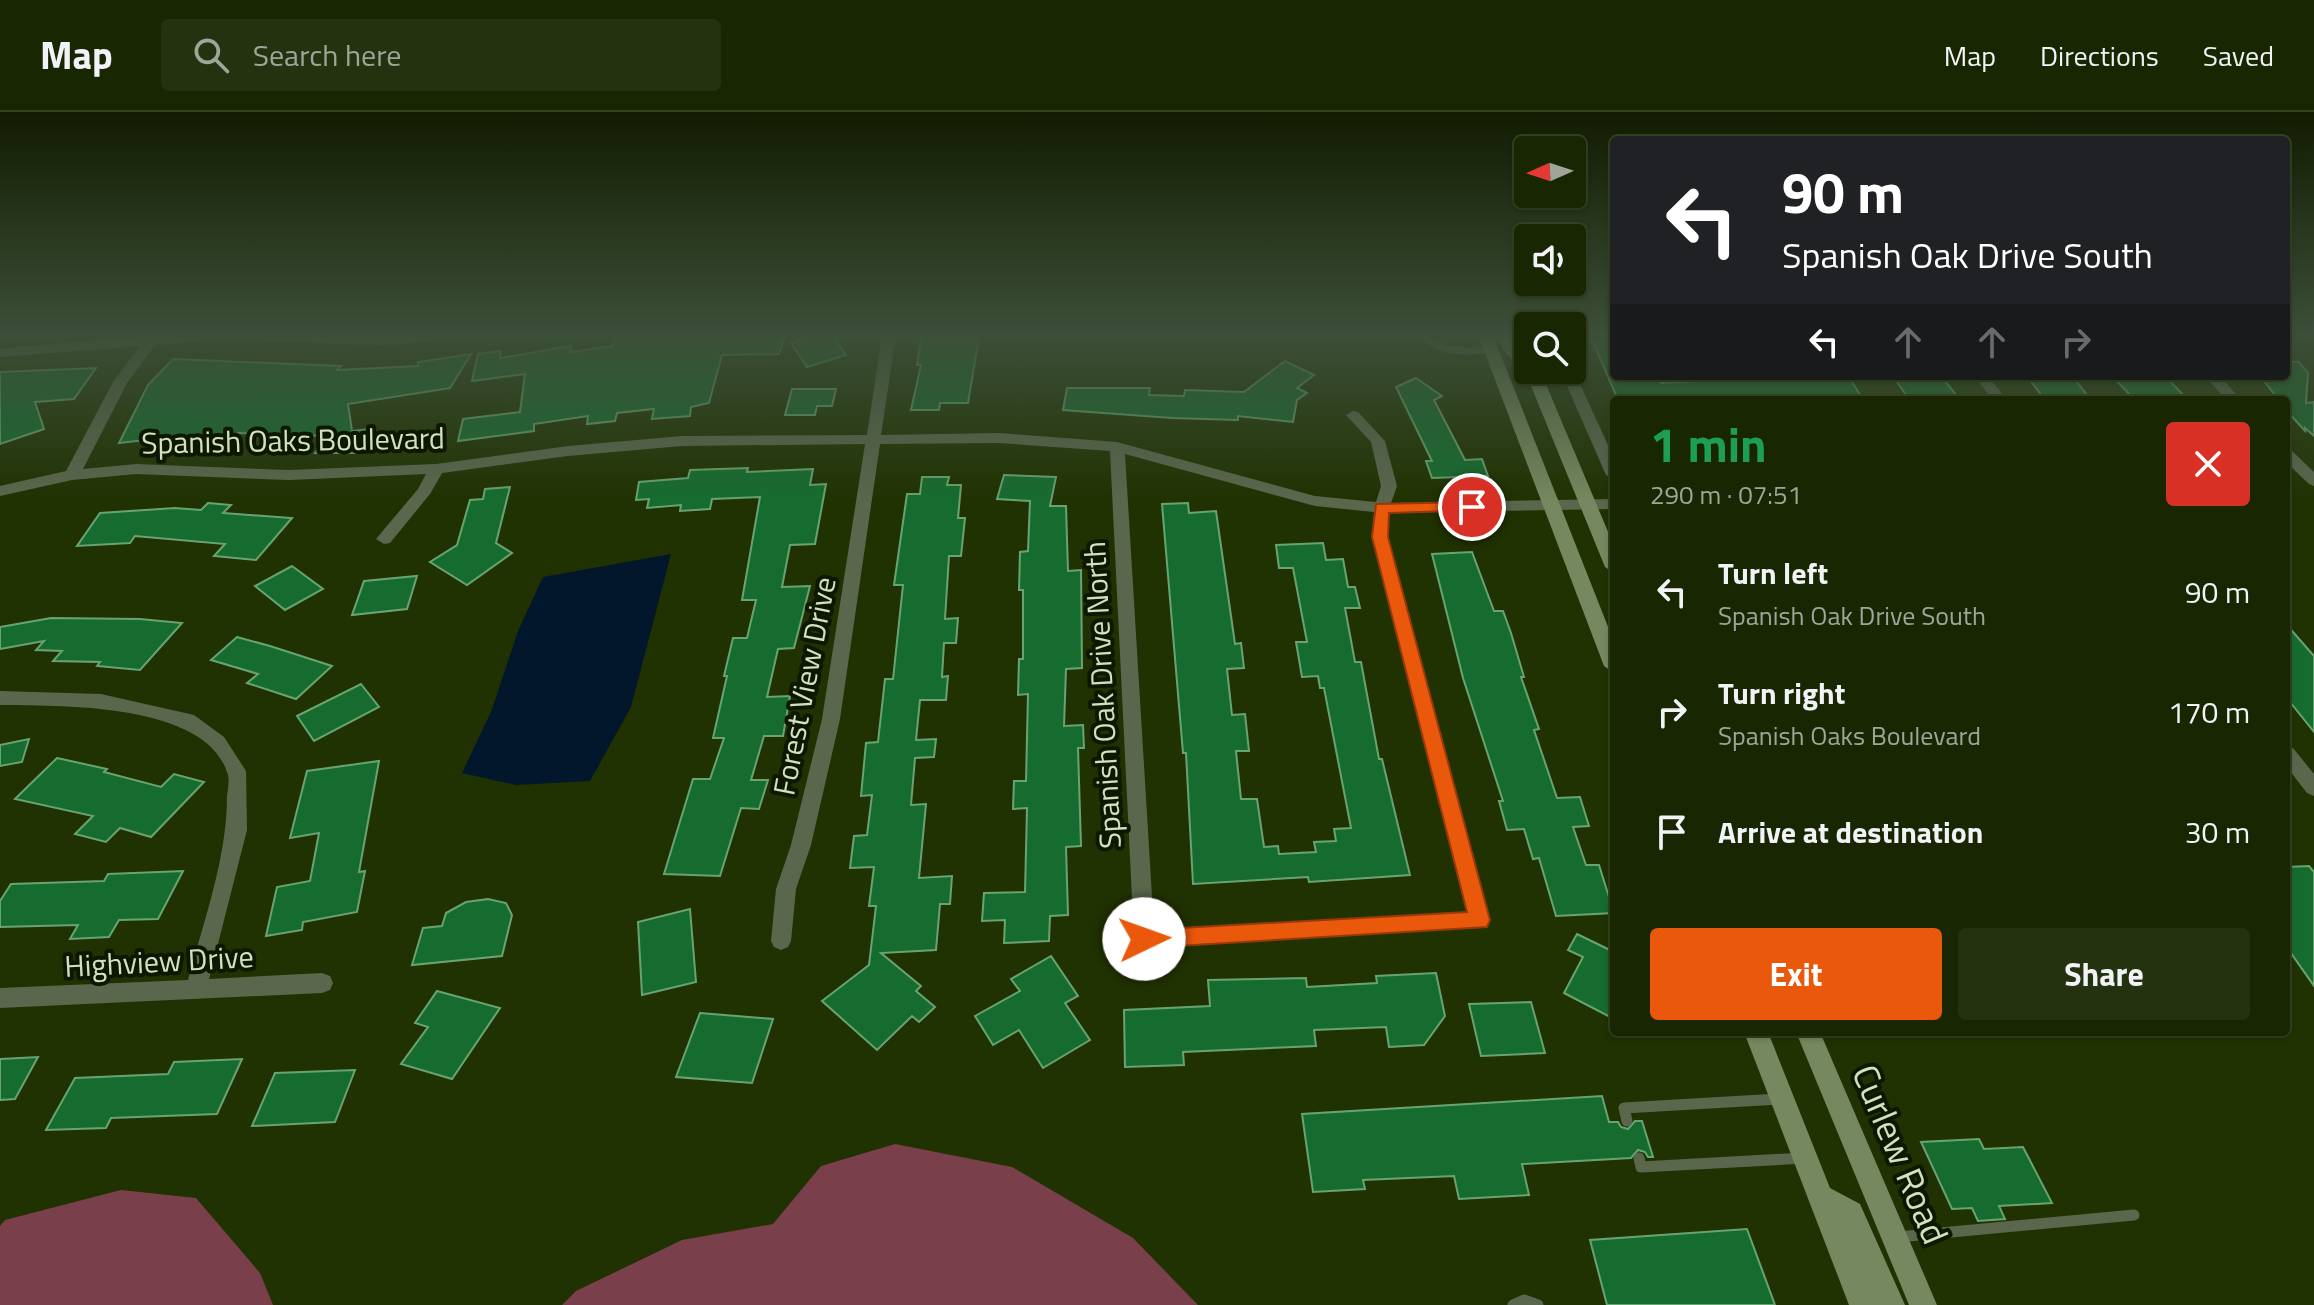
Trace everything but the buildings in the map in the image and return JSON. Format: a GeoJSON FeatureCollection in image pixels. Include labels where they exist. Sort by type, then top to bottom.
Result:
{"type":"FeatureCollection","features":[{"type":"Feature","properties":{"kind":"main road"},"geometry":{"type":"LineString","coordinates":[[1506,391],[1610,656]]}},
{"type":"Feature","properties":{"kind":"main road"},"geometry":{"type":"LineString","coordinates":[[1540,391],[1610,557]]}},
{"type":"Feature","properties":{"kind":"main road"},"geometry":{"type":"LineString","coordinates":[[1758,1036],[1863,1305]]}},
{"type":"Feature","properties":{"kind":"main road","name":"Curlew Road"},"geometry":{"type":"LineString","coordinates":[[1810,1036],[1923,1305]]}},
{"type":"Feature","properties":{"kind":"main road"},"geometry":{"type":"LineString","coordinates":[[1820,1197],[1851,1213],[1891,1305]]}},
{"type":"Feature","properties":{"kind":"street"},"geometry":{"type":"LineString","coordinates":[[72,475],[116,391]]}},
{"type":"Feature","properties":{"kind":"street","name":"Forest View Drive"},"geometry":{"type":"LineString","coordinates":[[781,941],[786,889],[801,845],[831,719],[881,391]]}},
{"type":"Feature","properties":{"kind":"street"},"geometry":{"type":"LineString","coordinates":[[1576,391],[1610,466]]}},
{"type":"Feature","properties":{"kind":"street"},"geometry":{"type":"LineString","coordinates":[[1353,415],[1378,441],[1389,486],[1382,508]]}},
{"type":"Feature","properties":{"kind":"street"},"geometry":{"type":"LineString","coordinates":[[1597,436],[1610,436]]}},
{"type":"Feature","properties":{"kind":"street","name":"Spanish Oaks Boulevard"},"geometry":{"type":"LineString","coordinates":[[0,491],[72,475],[136,469],[289,475],[436,469],[645,443],[999,438],[1117,447],[1315,501],[1382,508],[1610,504]]}},
{"type":"Feature","properties":{"kind":"street","name":"Spanish Oak Drive North"},"geometry":{"type":"LineString","coordinates":[[1117,447],[1144,939],[1480,920],[1380,537],[1382,508]]}},
{"type":"Feature","properties":{"kind":"street"},"geometry":{"type":"LineString","coordinates":[[2290,457],[2314,481]]}},
{"type":"Feature","properties":{"kind":"street"},"geometry":{"type":"LineString","coordinates":[[384,539],[425,491],[436,469]]}},
{"type":"Feature","properties":{"kind":"street"},"geometry":{"type":"LineString","coordinates":[[0,698],[101,701],[188,720],[217,742],[237,771],[237,830],[196,989]]}},
{"type":"Feature","properties":{"kind":"street"},"geometry":{"type":"LineString","coordinates":[[2290,758],[2314,788]]}},
{"type":"Feature","properties":{"kind":"street","name":"Highview Drive"},"geometry":{"type":"LineString","coordinates":[[0,998],[322,983]]}},
{"type":"Feature","properties":{"kind":"lane"},"geometry":{"type":"LineString","coordinates":[[1627,1121],[1624,1108],[1783,1099]]}},
{"type":"Feature","properties":{"kind":"lane"},"geometry":{"type":"LineString","coordinates":[[1639,1158],[1641,1167],[1806,1158]]}},
{"type":"Feature","properties":{"kind":"lane"},"geometry":{"type":"LineString","coordinates":[[1895,1238],[2134,1215]]}},
{"type":"Feature","properties":{"kind":"lane"},"geometry":{"type":"LineString","coordinates":[[1513,1305],[1524,1300],[1538,1305]]}},
{"type":"Feature","properties":{"kind":"shaded area"},"geometry":{"type":"Polygon","coordinates":[[[895,1144],[1012,1167],[1133,1238],[1198,1305],[562,1305],[576,1291],[682,1240],[773,1224],[821,1166],[895,1144]]]}},
{"type":"Feature","properties":{"kind":"shaded area"},"geometry":{"type":"Polygon","coordinates":[[[121,1190],[196,1198],[260,1273],[273,1305],[0,1305],[0,1226],[5,1220],[121,1190]]]}},
{"type":"Feature","properties":{"kind":"water"},"geometry":{"type":"Polygon","coordinates":[[[671,554],[631,707],[590,781],[516,785],[462,773],[491,712],[518,631],[543,577],[671,554]]]}},
{"type":"Feature","properties":{"kind":"route"},"geometry":{"type":"LineString","coordinates":[[1144,939],[1480,920],[1380,537],[1382,508],[1472,507]]}}]}
